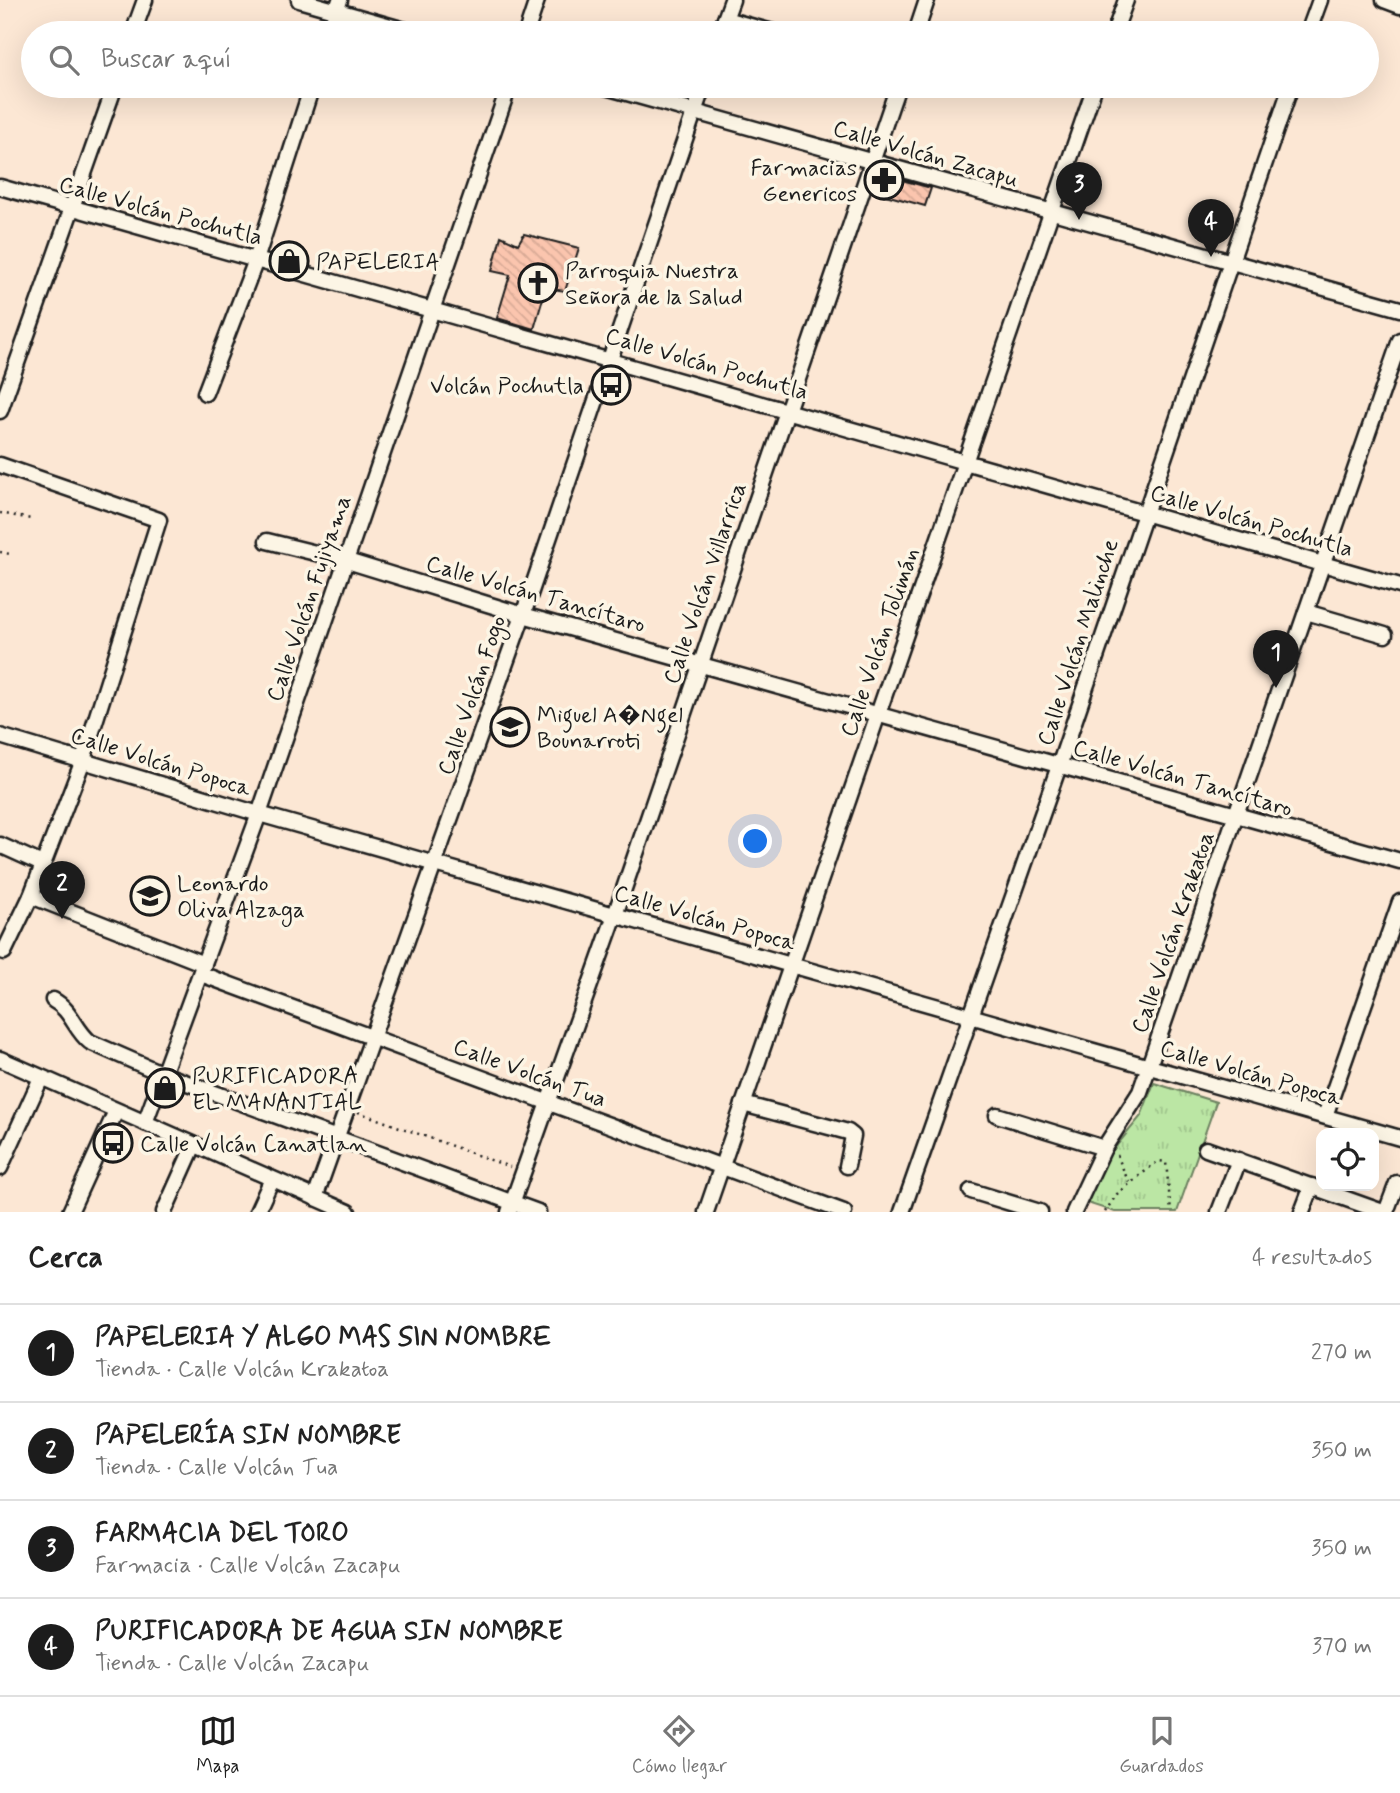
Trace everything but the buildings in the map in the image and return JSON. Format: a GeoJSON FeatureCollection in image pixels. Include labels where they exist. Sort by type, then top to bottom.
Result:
{"type":"FeatureCollection","features":[{"type":"Feature","properties":{"kind":"street"},"geometry":{"type":"LineString","coordinates":[[137,21],[145,0]]}},
{"type":"Feature","properties":{"kind":"street"},"geometry":{"type":"LineString","coordinates":[[299,0],[339,6],[381,21]]}},
{"type":"Feature","properties":{"kind":"street"},"geometry":{"type":"LineString","coordinates":[[530,21],[537,0]]}},
{"type":"Feature","properties":{"kind":"street"},"geometry":{"type":"LineString","coordinates":[[732,0],[725,19],[732,21]]}},
{"type":"Feature","properties":{"kind":"street"},"geometry":{"type":"LineString","coordinates":[[920,21],[927,0]]}},
{"type":"Feature","properties":{"kind":"street"},"geometry":{"type":"LineString","coordinates":[[1118,21],[1126,0]]}},
{"type":"Feature","properties":{"kind":"street"},"geometry":{"type":"LineString","coordinates":[[1312,21],[1320,0]]}},
{"type":"Feature","properties":{"kind":"street"},"geometry":{"type":"LineString","coordinates":[[1384,0],[1400,6]]}},
{"type":"Feature","properties":{"kind":"street"},"geometry":{"type":"LineString","coordinates":[[0,411],[111,98]]}},
{"type":"Feature","properties":{"kind":"street"},"geometry":{"type":"LineString","coordinates":[[205,393],[256,260],[308,98]]}},
{"type":"Feature","properties":{"kind":"street","name":"Calle Volcán Fujiyama"},"geometry":{"type":"LineString","coordinates":[[145,1123],[259,814],[344,560],[505,98]]}},
{"type":"Feature","properties":{"kind":"street","name":"Calle Volcán Zacapu"},"geometry":{"type":"LineString","coordinates":[[646,98],[1400,309]]}},
{"type":"Feature","properties":{"kind":"street","name":"Calle Volcán Fogo"},"geometry":{"type":"LineString","coordinates":[[315,1198],[523,615],[699,98]]}},
{"type":"Feature","properties":{"kind":"street","name":"Calle Volcán Villarrica"},"geometry":{"type":"LineString","coordinates":[[511,1207],[615,915],[894,98]]}},
{"type":"Feature","properties":{"kind":"street","name":"Calle Volcán Tolimán"},"geometry":{"type":"LineString","coordinates":[[706,1212],[1091,98]]}},
{"type":"Feature","properties":{"kind":"street","name":"Calle Volcán Malinche"},"geometry":{"type":"LineString","coordinates":[[902,1212],[973,1016],[1286,98]]}},
{"type":"Feature","properties":{"kind":"street","name":"Calle Volcán Pochutla"},"geometry":{"type":"LineString","coordinates":[[0,187],[72,210],[610,359],[1400,586]]}},
{"type":"Feature","properties":{"kind":"street","name":"Calle Volcán Krakatoa"},"geometry":{"type":"LineString","coordinates":[[1076,1211],[1107,1143],[1140,1091],[1149,1067],[1400,340]]}},
{"type":"Feature","properties":{"kind":"street"},"geometry":{"type":"LineString","coordinates":[[0,465],[159,520],[82,763],[31,896],[4,952]]}},
{"type":"Feature","properties":{"kind":"street","name":"Calle Volcán Tancítaro"},"geometry":{"type":"LineString","coordinates":[[267,541],[344,560],[523,615],[1400,861]]}},
{"type":"Feature","properties":{"kind":"street"},"geometry":{"type":"LineString","coordinates":[[1306,612],[1385,635]]}},
{"type":"Feature","properties":{"kind":"street","name":"Calle Volcán Popoca"},"geometry":{"type":"LineString","coordinates":[[0,736],[82,763],[259,814],[1400,1138]]}},
{"type":"Feature","properties":{"kind":"street"},"geometry":{"type":"LineString","coordinates":[[0,845],[42,864]]}},
{"type":"Feature","properties":{"kind":"street","name":"Calle Volcán Tua"},"geometry":{"type":"LineString","coordinates":[[31,896],[374,1038],[844,1212]]}},
{"type":"Feature","properties":{"kind":"street"},"geometry":{"type":"LineString","coordinates":[[1325,1116],[1400,902]]}},
{"type":"Feature","properties":{"kind":"street"},"geometry":{"type":"LineString","coordinates":[[52,1000],[70,1012],[80,1034],[90,1042],[163,1074],[337,1138],[511,1207],[538,1212]]}},
{"type":"Feature","properties":{"kind":"street"},"geometry":{"type":"LineString","coordinates":[[0,1059],[348,1212]]}},
{"type":"Feature","properties":{"kind":"street"},"geometry":{"type":"LineString","coordinates":[[2,1159],[41,1078]]}},
{"type":"Feature","properties":{"kind":"street"},"geometry":{"type":"LineString","coordinates":[[743,1104],[848,1132],[853,1136],[854,1143],[846,1166]]}},
{"type":"Feature","properties":{"kind":"street"},"geometry":{"type":"LineString","coordinates":[[70,1212],[116,1111]]}},
{"type":"Feature","properties":{"kind":"street"},"geometry":{"type":"LineString","coordinates":[[997,1115],[1107,1143]]}},
{"type":"Feature","properties":{"kind":"street"},"geometry":{"type":"LineString","coordinates":[[164,1212],[194,1145]]}},
{"type":"Feature","properties":{"kind":"street"},"geometry":{"type":"LineString","coordinates":[[1206,1149],[1385,1212],[1396,1182]]}},
{"type":"Feature","properties":{"kind":"street"},"geometry":{"type":"LineString","coordinates":[[1219,1212],[1239,1160]]}},
{"type":"Feature","properties":{"kind":"street"},"geometry":{"type":"LineString","coordinates":[[257,1212],[272,1179]]}},
{"type":"Feature","properties":{"kind":"street"},"geometry":{"type":"LineString","coordinates":[[1302,1212],[1312,1186]]}},
{"type":"Feature","properties":{"kind":"street"},"geometry":{"type":"LineString","coordinates":[[971,1191],[1040,1212]]}},
{"type":"Feature","properties":{"kind":"path"},"geometry":{"type":"LineString","coordinates":[[0,513],[31,519]]}},
{"type":"Feature","properties":{"kind":"path"},"geometry":{"type":"LineString","coordinates":[[0,552],[10,554]]}},
{"type":"Feature","properties":{"kind":"path"},"geometry":{"type":"LineString","coordinates":[[348,1108],[523,1171]]}},
{"type":"Feature","properties":{"kind":"path"},"geometry":{"type":"LineString","coordinates":[[1107,1143],[1129,1182]]}},
{"type":"Feature","properties":{"kind":"path"},"geometry":{"type":"LineString","coordinates":[[1105,1212],[1129,1182],[1158,1161],[1166,1162],[1171,1212]]}},
{"type":"Feature","properties":{"kind":"green space"},"geometry":{"type":"Polygon","coordinates":[[[1154,1083],[1216,1102],[1177,1212],[1115,1212],[1087,1203],[1108,1156],[1141,1116],[1154,1083]]]}},
{"type":"Feature","properties":{"kind":"place","name":"Farmacias Genericos"},"geometry":{"type":"Point","coordinates":[884,180]}},
{"type":"Feature","properties":{"kind":"place","name":"FARMACIA DEL TORO"},"geometry":{"type":"Point","coordinates":[1079,220]}},
{"type":"Feature","properties":{"kind":"place","name":"PURIFICADORA DE AGUA SIN NOMBRE"},"geometry":{"type":"Point","coordinates":[1211,257]}},
{"type":"Feature","properties":{"kind":"place","name":"PAPELERIA"},"geometry":{"type":"Point","coordinates":[289,261]}},
{"type":"Feature","properties":{"kind":"place","name":"Parroquia Nuestra Señora de la Salud"},"geometry":{"type":"Point","coordinates":[538,283]}},
{"type":"Feature","properties":{"kind":"place","name":"Volcán Pochutla"},"geometry":{"type":"Point","coordinates":[611,385]}},
{"type":"Feature","properties":{"kind":"place","name":"PAPELERIA Y ALGO MAS SIN NOMBRE"},"geometry":{"type":"Point","coordinates":[1276,688]}},
{"type":"Feature","properties":{"kind":"place","name":"Miguel A�Ngel Bounarroti"},"geometry":{"type":"Point","coordinates":[510,727]}},
{"type":"Feature","properties":{"kind":"place","name":"Leonardo Oliva Alzaga"},"geometry":{"type":"Point","coordinates":[150,896]}},
{"type":"Feature","properties":{"kind":"place","name":"PAPELERÍA SIN NOMBRE"},"geometry":{"type":"Point","coordinates":[62,919]}},
{"type":"Feature","properties":{"kind":"place","name":"PURIFICADORA EL MANANTIAL"},"geometry":{"type":"Point","coordinates":[165,1088]}},
{"type":"Feature","properties":{"kind":"place","name":"Calle Volcán Canatlan"},"geometry":{"type":"Point","coordinates":[113,1143]}}]}
